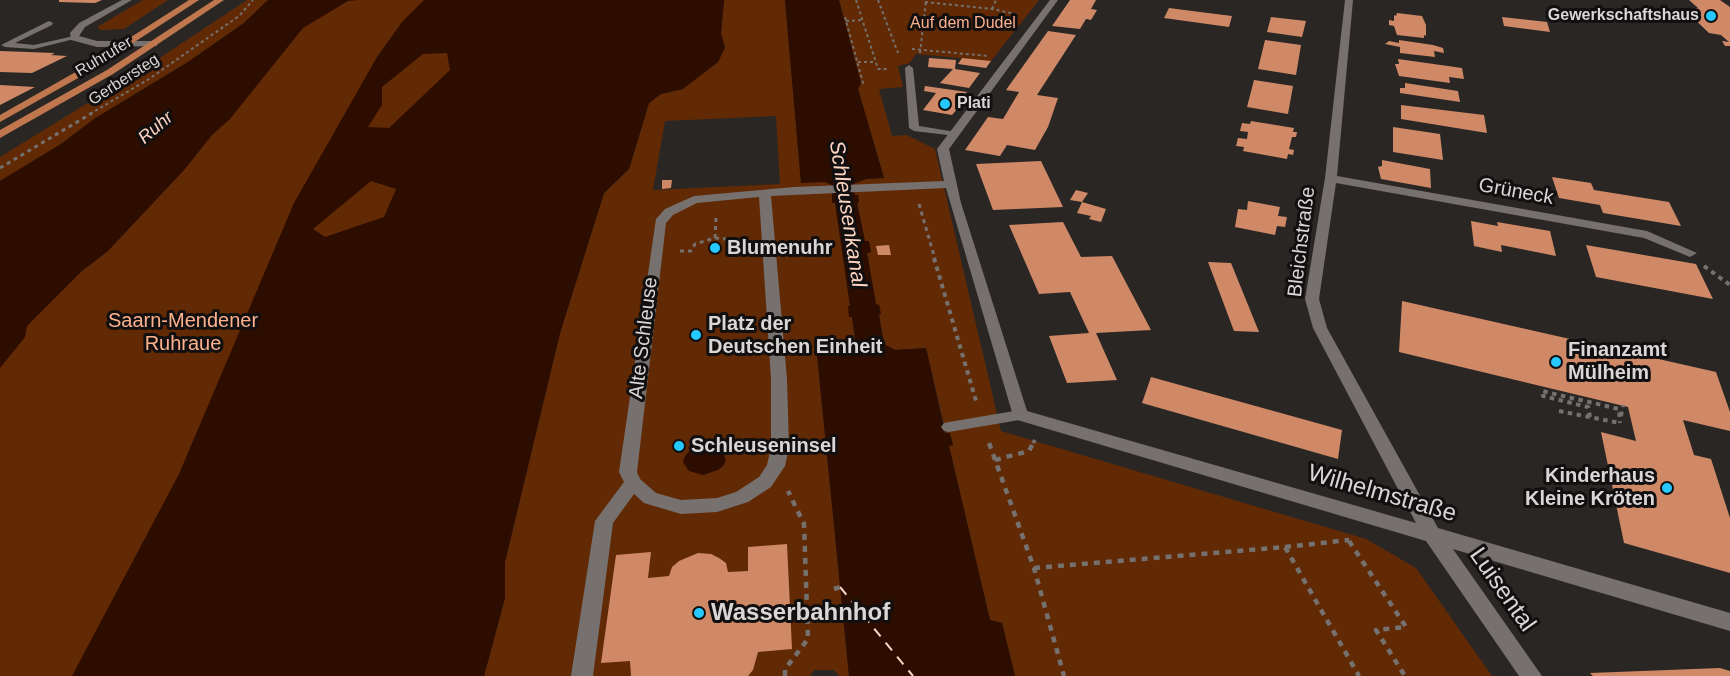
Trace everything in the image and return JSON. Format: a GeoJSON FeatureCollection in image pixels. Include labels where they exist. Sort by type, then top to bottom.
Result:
{"type":"FeatureCollection","features":[{"type":"Feature","properties":{"kind":"main road","name":"Ruhrufer"},"geometry":{"type":"LineString","coordinates":[[0,119],[195,0]]}},
{"type":"Feature","properties":{"kind":"main road","name":"Ruhrufer"},"geometry":{"type":"LineString","coordinates":[[0,135],[154,44],[220,0]]}},
{"type":"Feature","properties":{"kind":"street"},"geometry":{"type":"LineString","coordinates":[[128,0],[82,25],[74,33],[74,38],[97,44],[154,44]]}},
{"type":"Feature","properties":{"kind":"street"},"geometry":{"type":"LineString","coordinates":[[1020,415],[951,184],[943,149],[1054,0]]}},
{"type":"Feature","properties":{"kind":"street","name":"Bleichstraße"},"geometry":{"type":"LineString","coordinates":[[1349,0],[1331,178],[1312,299],[1320,328],[1431,533]]}},
{"type":"Feature","properties":{"kind":"street","name":"Grüneck"},"geometry":{"type":"LineString","coordinates":[[1331,178],[1647,235],[1690,253]]}},
{"type":"Feature","properties":{"kind":"street","name":"Alte Schleuse"},"geometry":{"type":"LineString","coordinates":[[633,483],[628,472],[629,452],[660,222],[669,212],[688,202],[765,194],[951,184]]}},
{"type":"Feature","properties":{"kind":"street"},"geometry":{"type":"LineString","coordinates":[[582,676],[604,520],[633,483],[650,498],[681,507],[717,505],[742,497],[765,482],[776,466],[780,447],[779,380],[765,194]]}},
{"type":"Feature","properties":{"kind":"street","name":"Wilhelmstraße"},"geometry":{"type":"LineString","coordinates":[[1020,415],[1730,622]]}},
{"type":"Feature","properties":{"kind":"street","name":"Luisental"},"geometry":{"type":"LineString","coordinates":[[1431,533],[1531,676]]}},
{"type":"Feature","properties":{"kind":"lane"},"geometry":{"type":"LineString","coordinates":[[49,23],[5,45],[33,47],[74,38]]}},
{"type":"Feature","properties":{"kind":"lane"},"geometry":{"type":"LineString","coordinates":[[909,68],[914,128],[953,134]]}},
{"type":"Feature","properties":{"kind":"lane"},"geometry":{"type":"LineString","coordinates":[[950,427],[1020,415]]}},
{"type":"Feature","properties":{"kind":"path","name":"Gerbersteg"},"geometry":{"type":"LineString","coordinates":[[0,168],[149,79],[239,16],[253,0]]}},
{"type":"Feature","properties":{"kind":"path"},"geometry":{"type":"LineString","coordinates":[[856,0],[878,69]]}},
{"type":"Feature","properties":{"kind":"path"},"geometry":{"type":"LineString","coordinates":[[878,0],[897,51],[909,68],[919,61],[926,1],[1041,18]]}},
{"type":"Feature","properties":{"kind":"path"},"geometry":{"type":"LineString","coordinates":[[992,9],[996,0]]}},
{"type":"Feature","properties":{"kind":"path"},"geometry":{"type":"LineString","coordinates":[[861,83],[863,83],[846,19],[863,20]]}},
{"type":"Feature","properties":{"kind":"path"},"geometry":{"type":"LineString","coordinates":[[920,48],[1010,59]]}},
{"type":"Feature","properties":{"kind":"path"},"geometry":{"type":"LineString","coordinates":[[858,62],[875,62]]}},
{"type":"Feature","properties":{"kind":"path"},"geometry":{"type":"LineString","coordinates":[[692,251],[695,244],[715,238],[726,239],[734,243],[737,248]]}},
{"type":"Feature","properties":{"kind":"path"},"geometry":{"type":"LineString","coordinates":[[1690,253],[1730,285]]}},
{"type":"Feature","properties":{"kind":"path"},"geometry":{"type":"LineString","coordinates":[[1590,417],[1588,407],[1543,396],[1542,391],[1619,409],[1620,423]]}},
{"type":"Feature","properties":{"kind":"path"},"geometry":{"type":"LineString","coordinates":[[1620,423],[1623,405]]}},
{"type":"Feature","properties":{"kind":"path"},"geometry":{"type":"LineString","coordinates":[[1559,411],[1620,423]]}},
{"type":"Feature","properties":{"kind":"path"},"geometry":{"type":"LineString","coordinates":[[995,460],[1029,451],[1044,422]]}},
{"type":"Feature","properties":{"kind":"path"},"geometry":{"type":"LineString","coordinates":[[776,466],[804,524],[808,639],[785,669],[785,676]]}},
{"type":"Feature","properties":{"kind":"path"},"geometry":{"type":"LineString","coordinates":[[1347,511],[1349,542],[1406,627],[1376,630],[1405,676]]}},
{"type":"Feature","properties":{"kind":"path"},"geometry":{"type":"LineString","coordinates":[[1034,568],[1349,542]]}},
{"type":"Feature","properties":{"kind":"path"},"geometry":{"type":"LineString","coordinates":[[1285,547],[1359,676]]}},
{"type":"Feature","properties":{"kind":"green space"},"geometry":{"type":"Polygon","coordinates":[[[143,0],[168,0],[124,29],[101,30],[97,27],[143,0]]]}},
{"type":"Feature","properties":{"kind":"green space"},"geometry":{"type":"Polygon","coordinates":[[[247,0],[268,0],[244,23],[188,62],[94,119],[61,144],[0,181],[0,157],[143,69],[247,0]]]}},
{"type":"Feature","properties":{"kind":"green space","name":"Saarn-Mendener Ruhraue"},"geometry":{"type":"Polygon","coordinates":[[[303,0],[582,0],[199,676],[0,676],[0,250],[303,0]]]}},
{"type":"Feature","properties":{"kind":"green space"},"geometry":{"type":"Polygon","coordinates":[[[724,0],[785,0],[801,182],[825,182],[832,185],[856,345],[853,350],[846,353],[817,355],[849,676],[839,676],[834,670],[814,670],[810,676],[484,676],[505,598],[505,562],[560,333],[604,193],[629,169],[649,103],[661,94],[683,89],[725,48],[721,33],[724,0]],[[776,116],[665,121],[653,190],[780,184],[776,116]]]}},
{"type":"Feature","properties":{"kind":"green space","name":"Auf dem Dudel"},"geometry":{"type":"Polygon","coordinates":[[[839,0],[1039,0],[991,61],[916,54],[910,63],[898,66],[903,87],[879,89],[892,136],[907,135],[935,149],[1001,431],[1366,539],[1416,568],[1492,676],[1015,676],[1002,623],[990,620],[949,446],[953,445],[950,434],[946,433],[926,348],[895,350],[884,344],[879,315],[881,314],[879,305],[876,305],[867,253],[871,252],[869,242],[865,242],[857,202],[859,202],[858,195],[855,195],[853,184],[866,179],[884,178],[858,89],[861,83],[839,0]]]}},
{"type":"Feature","properties":{"kind":"water","name":"Ruhr"},"geometry":{"type":"Polygon","coordinates":[[[268,0],[358,0],[348,1],[303,28],[230,119],[212,135],[185,169],[108,251],[82,271],[27,326],[25,337],[0,368],[0,181],[61,144],[94,119],[188,62],[244,23],[268,0]]]}},
{"type":"Feature","properties":{"kind":"water"},"geometry":{"type":"Polygon","coordinates":[[[424,0],[724,0],[721,33],[725,48],[718,62],[683,89],[661,94],[649,103],[629,169],[604,193],[560,333],[505,562],[505,598],[484,676],[72,676],[179,474],[294,203],[377,57],[402,22],[424,0]],[[447,53],[423,54],[382,87],[382,105],[368,127],[389,128],[450,70],[447,53]],[[371,181],[313,229],[325,237],[384,217],[396,189],[371,181]]]}},
{"type":"Feature","properties":{"kind":"water","name":"Schleusenkanal"},"geometry":{"type":"Polygon","coordinates":[[[785,0],[839,0],[861,83],[858,89],[884,178],[866,179],[853,184],[855,195],[858,195],[859,202],[857,203],[865,241],[869,241],[871,252],[867,253],[876,304],[879,305],[881,314],[879,315],[884,344],[895,350],[926,348],[945,433],[950,433],[953,445],[949,446],[990,620],[1002,623],[1015,676],[849,676],[817,355],[846,353],[853,350],[856,345],[852,317],[849,317],[848,306],[850,306],[835,203],[832,203],[832,185],[825,182],[801,183],[785,0]]]}},
{"type":"Feature","properties":{"kind":"water"},"geometry":{"type":"Polygon","coordinates":[[[703,445],[717,446],[722,450],[726,460],[718,470],[703,475],[689,471],[683,462],[689,451],[703,445]]]}},
{"type":"Feature","properties":{"kind":"building"},"geometry":{"type":"Polygon","coordinates":[[[59,0],[102,0],[95,3],[59,2],[59,0]]]}},
{"type":"Feature","properties":{"kind":"building"},"geometry":{"type":"Polygon","coordinates":[[[1070,0],[1096,0],[1091,9],[1097,10],[1091,20],[1086,19],[1080,29],[1052,26],[1070,0]]]}},
{"type":"Feature","properties":{"kind":"building","name":"Gewerkschaftshaus"},"geometry":{"type":"Polygon","coordinates":[[[1689,0],[1720,0],[1730,7],[1730,46],[1725,46],[1722,41],[1729,42],[1721,35],[1709,33],[1686,11],[1698,12],[1694,8],[1698,8],[1689,0]]]}},
{"type":"Feature","properties":{"kind":"building"},"geometry":{"type":"Polygon","coordinates":[[[1169,8],[1232,16],[1229,27],[1164,18],[1169,8]]]}},
{"type":"Feature","properties":{"kind":"building"},"geometry":{"type":"Polygon","coordinates":[[[1397,13],[1422,16],[1426,25],[1426,36],[1424,35],[1424,38],[1397,35],[1394,26],[1389,25],[1389,20],[1394,21],[1394,15],[1396,16],[1397,13]]]}},
{"type":"Feature","properties":{"kind":"building"},"geometry":{"type":"Polygon","coordinates":[[[1271,17],[1306,21],[1302,37],[1267,32],[1271,17]]]}},
{"type":"Feature","properties":{"kind":"building"},"geometry":{"type":"Polygon","coordinates":[[[1502,17],[1547,22],[1550,32],[1504,26],[1502,17]]]}},
{"type":"Feature","properties":{"kind":"building"},"geometry":{"type":"Polygon","coordinates":[[[1048,31],[1076,35],[1037,95],[1058,98],[1048,127],[1035,150],[1007,145],[1000,156],[965,150],[988,117],[1003,119],[1019,92],[1006,90],[1048,31]]]}},
{"type":"Feature","properties":{"kind":"building"},"geometry":{"type":"Polygon","coordinates":[[[1265,40],[1301,45],[1296,75],[1258,69],[1265,40]]]}},
{"type":"Feature","properties":{"kind":"building"},"geometry":{"type":"Polygon","coordinates":[[[1399,40],[1433,45],[1443,48],[1444,53],[1434,51],[1435,57],[1400,53],[1400,47],[1385,44],[1389,41],[1399,43],[1399,40]]]}},
{"type":"Feature","properties":{"kind":"building"},"geometry":{"type":"Polygon","coordinates":[[[0,51],[55,53],[51,55],[67,56],[32,73],[0,72],[0,51]]]}},
{"type":"Feature","properties":{"kind":"building"},"geometry":{"type":"Polygon","coordinates":[[[929,58],[956,60],[955,69],[980,73],[969,88],[940,83],[953,69],[928,67],[929,58]]]}},
{"type":"Feature","properties":{"kind":"building"},"geometry":{"type":"Polygon","coordinates":[[[962,58],[991,61],[986,68],[958,64],[962,58]]]}},
{"type":"Feature","properties":{"kind":"building"},"geometry":{"type":"Polygon","coordinates":[[[1398,59],[1462,68],[1464,79],[1449,77],[1450,83],[1399,76],[1395,64],[1399,64],[1398,59]]]}},
{"type":"Feature","properties":{"kind":"building"},"geometry":{"type":"Polygon","coordinates":[[[1254,80],[1293,86],[1288,114],[1247,107],[1254,80]]]}},
{"type":"Feature","properties":{"kind":"building"},"geometry":{"type":"Polygon","coordinates":[[[1405,83],[1458,91],[1460,102],[1400,93],[1400,88],[1405,88],[1405,83]]]}},
{"type":"Feature","properties":{"kind":"building"},"geometry":{"type":"Polygon","coordinates":[[[0,85],[35,87],[0,105],[0,85]]]}},
{"type":"Feature","properties":{"kind":"building","name":"Plati"},"geometry":{"type":"Polygon","coordinates":[[[925,86],[967,92],[963,97],[967,98],[952,115],[923,110],[936,93],[924,91],[925,86]]]}},
{"type":"Feature","properties":{"kind":"building"},"geometry":{"type":"Polygon","coordinates":[[[1401,105],[1484,115],[1487,133],[1401,119],[1401,105]]]}},
{"type":"Feature","properties":{"kind":"building"},"geometry":{"type":"Polygon","coordinates":[[[1251,121],[1294,128],[1293,132],[1297,132],[1296,137],[1292,137],[1289,149],[1294,150],[1293,155],[1288,154],[1287,159],[1243,151],[1244,147],[1236,146],[1238,138],[1247,139],[1248,132],[1240,131],[1242,123],[1250,124],[1251,121]]]}},
{"type":"Feature","properties":{"kind":"building"},"geometry":{"type":"Polygon","coordinates":[[[1393,127],[1440,134],[1443,160],[1393,152],[1393,127]]]}},
{"type":"Feature","properties":{"kind":"building"},"geometry":{"type":"Polygon","coordinates":[[[1382,160],[1430,169],[1431,188],[1381,179],[1378,167],[1382,166],[1382,160]]]}},
{"type":"Feature","properties":{"kind":"building"},"geometry":{"type":"Polygon","coordinates":[[[1041,161],[1063,207],[993,210],[976,164],[1041,161]]]}},
{"type":"Feature","properties":{"kind":"building"},"geometry":{"type":"Polygon","coordinates":[[[1552,177],[1591,183],[1594,190],[1669,202],[1681,226],[1603,213],[1600,205],[1559,198],[1552,177]]]}},
{"type":"Feature","properties":{"kind":"building"},"geometry":{"type":"Polygon","coordinates":[[[662,180],[672,180],[671,188],[662,189],[662,180]]]}},
{"type":"Feature","properties":{"kind":"building"},"geometry":{"type":"Polygon","coordinates":[[[1076,190],[1088,193],[1082,202],[1070,200],[1076,190]]]}},
{"type":"Feature","properties":{"kind":"building"},"geometry":{"type":"Polygon","coordinates":[[[1248,201],[1280,207],[1278,216],[1287,217],[1285,227],[1277,226],[1275,235],[1235,227],[1238,209],[1247,210],[1248,201]]]}},
{"type":"Feature","properties":{"kind":"building"},"geometry":{"type":"Polygon","coordinates":[[[1082,202],[1106,209],[1101,222],[1089,219],[1091,216],[1077,213],[1082,202]]]}},
{"type":"Feature","properties":{"kind":"building"},"geometry":{"type":"Polygon","coordinates":[[[1471,221],[1498,226],[1497,222],[1550,231],[1556,256],[1501,245],[1502,252],[1474,246],[1471,221]]]}},
{"type":"Feature","properties":{"kind":"building"},"geometry":{"type":"Polygon","coordinates":[[[1063,222],[1081,257],[1112,256],[1151,330],[1096,333],[1117,380],[1067,383],[1049,336],[1089,333],[1070,292],[1039,294],[1009,225],[1063,222]]]}},
{"type":"Feature","properties":{"kind":"building"},"geometry":{"type":"Polygon","coordinates":[[[889,245],[891,255],[878,255],[876,246],[889,245]]]}},
{"type":"Feature","properties":{"kind":"building"},"geometry":{"type":"Polygon","coordinates":[[[1586,245],[1696,264],[1713,299],[1596,277],[1586,245]]]}},
{"type":"Feature","properties":{"kind":"building"},"geometry":{"type":"Polygon","coordinates":[[[1208,262],[1231,263],[1259,332],[1234,331],[1208,262]]]}},
{"type":"Feature","properties":{"kind":"building"},"geometry":{"type":"Polygon","coordinates":[[[1402,301],[1716,372],[1730,412],[1730,431],[1683,420],[1694,455],[1711,459],[1730,518],[1730,573],[1624,543],[1601,432],[1636,441],[1628,407],[1399,352],[1402,301]]]}},
{"type":"Feature","properties":{"kind":"building"},"geometry":{"type":"Polygon","coordinates":[[[1151,377],[1342,430],[1338,459],[1142,403],[1151,377]]]}},
{"type":"Feature","properties":{"kind":"building","name":"Wasserbahnhof"},"geometry":{"type":"Polygon","coordinates":[[[787,544],[792,649],[758,652],[753,670],[748,676],[631,676],[630,661],[601,663],[616,555],[651,552],[648,578],[669,576],[672,567],[679,561],[698,553],[711,554],[719,558],[726,563],[728,572],[748,571],[748,547],[787,544]]]}},
{"type":"Feature","properties":{"kind":"building"},"geometry":{"type":"Polygon","coordinates":[[[1720,668],[1730,671],[1730,676],[1593,676],[1590,673],[1720,668]]]}},
{"type":"Feature","properties":{"kind":"ferry route"},"geometry":{"type":"LineString","coordinates":[[840,587],[913,676]]}},
{"type":"Feature","properties":{"kind":"place","name":"Gewerkschaftshaus"},"geometry":{"type":"Point","coordinates":[1711,16]}},
{"type":"Feature","properties":{"kind":"place","name":"Plati"},"geometry":{"type":"Point","coordinates":[945,104]}},
{"type":"Feature","properties":{"kind":"place","name":"Blumenuhr"},"geometry":{"type":"Point","coordinates":[715,248]}},
{"type":"Feature","properties":{"kind":"place","name":"Platz der Deutschen Einheit"},"geometry":{"type":"Point","coordinates":[696,335]}},
{"type":"Feature","properties":{"kind":"place","name":"Finanzamt Mülheim"},"geometry":{"type":"Point","coordinates":[1556,362]}},
{"type":"Feature","properties":{"kind":"place","name":"Schleuseninsel"},"geometry":{"type":"Point","coordinates":[679,446]}},
{"type":"Feature","properties":{"kind":"place","name":"Kinderhaus Kleine Kröten"},"geometry":{"type":"Point","coordinates":[1667,488]}},
{"type":"Feature","properties":{"kind":"place","name":"Wasserbahnhof"},"geometry":{"type":"Point","coordinates":[699,613]}}]}
